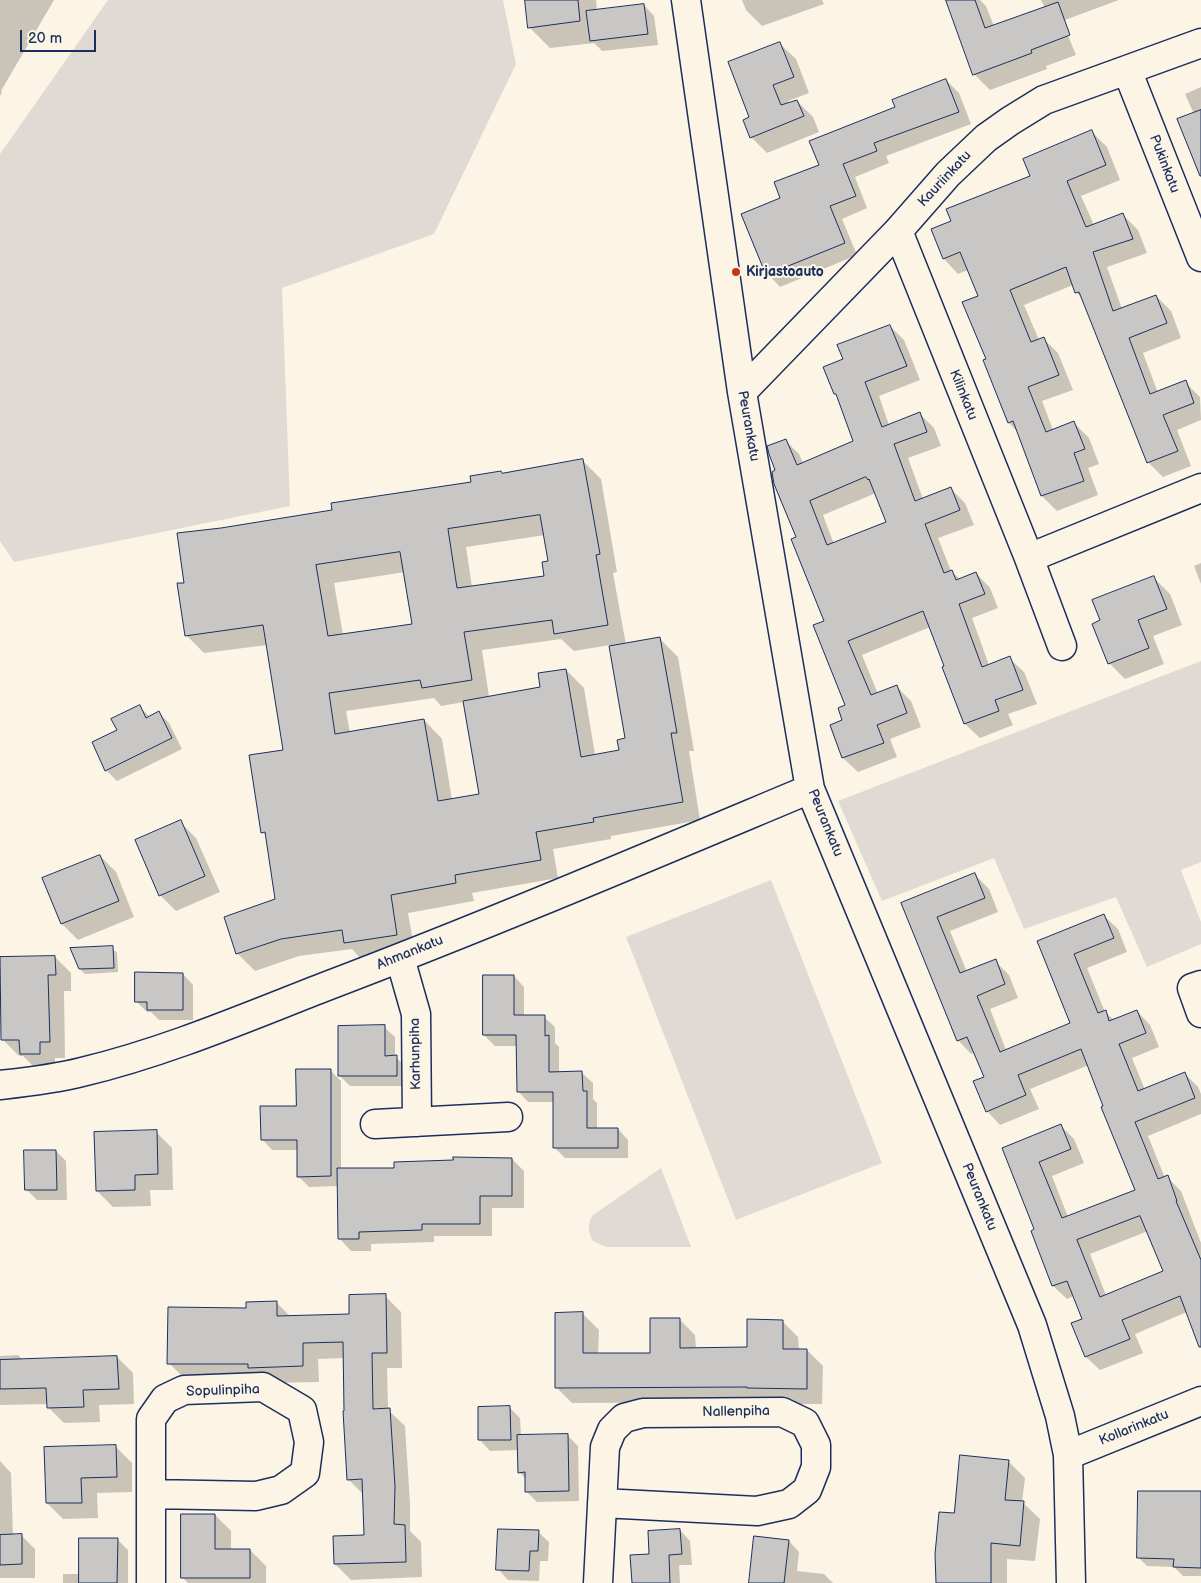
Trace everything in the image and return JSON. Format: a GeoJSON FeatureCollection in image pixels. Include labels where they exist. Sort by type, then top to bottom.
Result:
{"type":"FeatureCollection","features":[{"type":"Feature","properties":{"kind":"street","name":"Peurankatu"},"geometry":{"type":"LineString","coordinates":[[686,0],[742,392],[810,790],[1032,1325],[1060,1416],[1068,1455],[1071,1583]]}},
{"type":"Feature","properties":{"kind":"street","name":"Kauriinkatu"},"geometry":{"type":"LineString","coordinates":[[742,392],[898,231],[948,174],[986,138],[1044,100],[1201,44]]}},
{"type":"Feature","properties":{"kind":"street","name":"Pukinkatu"},"geometry":{"type":"LineString","coordinates":[[1127,70],[1201,258]]}},
{"type":"Feature","properties":{"kind":"street","name":"Kilinkatu"},"geometry":{"type":"LineString","coordinates":[[898,231],[1029,558],[1062,646]]}},
{"type":"Feature","properties":{"kind":"street"},"geometry":{"type":"LineString","coordinates":[[1029,558],[1201,488]]}},
{"type":"Feature","properties":{"kind":"street","name":"Ahmankatu"},"geometry":{"type":"LineString","coordinates":[[0,1085],[80,1073],[126,1060],[203,1034],[400,958],[810,790]]}},
{"type":"Feature","properties":{"kind":"street","name":"Karhunpiha"},"geometry":{"type":"LineString","coordinates":[[400,958],[416,1014],[417,1122]]}},
{"type":"Feature","properties":{"kind":"street"},"geometry":{"type":"LineString","coordinates":[[375,1124],[508,1117]]}},
{"type":"Feature","properties":{"kind":"street","name":"Sopulinpiha"},"geometry":{"type":"LineString","coordinates":[[151,1494],[256,1496],[281,1490],[305,1473],[309,1442],[302,1410],[263,1388],[184,1390],[165,1399],[151,1419],[151,1494],[151,1583]]}},
{"type":"Feature","properties":{"kind":"street","name":"Kollarinkatu"},"geometry":{"type":"LineString","coordinates":[[1068,1455],[1201,1400]]}},
{"type":"Feature","properties":{"kind":"street","name":"Nallenpiha"},"geometry":{"type":"LineString","coordinates":[[598,1583],[602,1503],[605,1447],[612,1430],[624,1418],[643,1414],[782,1412],[805,1424],[816,1445],[816,1468],[807,1490],[789,1504],[757,1511],[602,1503]]}},
{"type":"Feature","properties":{"kind":"shaded area"},"geometry":{"type":"Polygon","coordinates":[[[108,0],[503,0],[516,64],[434,234],[282,288],[290,506],[14,562],[0,541],[0,154],[108,0]]]}},
{"type":"Feature","properties":{"kind":"shaded area"},"geometry":{"type":"Polygon","coordinates":[[[1201,661],[1201,862],[1181,870],[1201,922],[1201,944],[1147,967],[1116,897],[1024,929],[994,858],[882,901],[838,801],[1201,661]]]}},
{"type":"Feature","properties":{"kind":"shaded area"},"geometry":{"type":"Polygon","coordinates":[[[771,880],[882,1163],[736,1220],[626,937],[771,880]]]}},
{"type":"Feature","properties":{"kind":"shaded area"},"geometry":{"type":"Polygon","coordinates":[[[661,1168],[691,1247],[606,1247],[593,1241],[589,1228],[593,1215],[661,1168]]]}},
{"type":"Feature","properties":{"kind":"building"},"geometry":{"type":"Polygon","coordinates":[[[525,0],[578,0],[580,21],[528,28],[525,0]]]}},
{"type":"Feature","properties":{"kind":"building"},"geometry":{"type":"Polygon","coordinates":[[[946,0],[975,0],[985,28],[1058,2],[1070,35],[1031,50],[1032,53],[973,75],[946,0]]]}},
{"type":"Feature","properties":{"kind":"building"},"geometry":{"type":"Polygon","coordinates":[[[644,4],[648,34],[590,41],[586,11],[644,4]]]}},
{"type":"Feature","properties":{"kind":"building"},"geometry":{"type":"Polygon","coordinates":[[[780,42],[794,77],[773,85],[781,105],[797,100],[804,116],[750,138],[743,120],[749,117],[728,62],[780,42]]]}},
{"type":"Feature","properties":{"kind":"building"},"geometry":{"type":"Polygon","coordinates":[[[946,79],[959,112],[874,143],[877,151],[843,164],[856,196],[830,206],[845,243],[766,275],[741,214],[780,198],[774,182],[819,165],[809,141],[895,107],[892,100],[946,79]]]}},
{"type":"Feature","properties":{"kind":"building"},"geometry":{"type":"Polygon","coordinates":[[[1201,110],[1201,176],[1200,176],[1177,119],[1201,110]]]}},
{"type":"Feature","properties":{"kind":"building"},"geometry":{"type":"Polygon","coordinates":[[[1092,130],[1106,165],[1067,181],[1086,227],[1123,213],[1133,239],[1093,252],[1113,311],[1156,295],[1167,323],[1129,338],[1150,394],[1186,380],[1194,403],[1163,415],[1178,451],[1147,463],[1079,292],[1075,293],[1066,267],[1010,290],[1031,342],[1044,337],[1059,375],[1028,387],[1046,432],[1074,421],[1085,449],[1074,453],[1084,481],[1041,496],[1013,421],[1008,423],[983,360],[986,359],[962,302],[978,296],[960,252],[943,259],[931,229],[951,221],[946,209],[1030,176],[1023,159],[1092,130]]]}},
{"type":"Feature","properties":{"kind":"building"},"geometry":{"type":"Polygon","coordinates":[[[890,325],[907,366],[865,382],[882,427],[920,412],[927,432],[894,444],[915,501],[951,487],[960,510],[925,524],[944,573],[952,570],[956,580],[976,572],[985,594],[959,604],[982,667],[1010,656],[1023,690],[995,700],[999,711],[964,724],[923,611],[848,641],[871,695],[897,685],[907,713],[877,725],[884,743],[842,758],[830,725],[842,720],[838,708],[845,705],[813,625],[824,621],[791,539],[796,537],[774,484],[772,472],[775,470],[767,446],[786,439],[797,465],[853,441],[836,394],[834,394],[823,367],[843,359],[837,345],[890,325]],[[866,477],[810,501],[827,545],[886,522],[866,477]]]}},
{"type":"Feature","properties":{"kind":"building"},"geometry":{"type":"Polygon","coordinates":[[[583,459],[600,554],[596,555],[608,625],[554,634],[552,620],[464,632],[472,680],[422,688],[420,680],[329,693],[335,734],[424,719],[438,801],[479,794],[463,701],[540,687],[538,673],[566,669],[581,757],[619,750],[617,740],[625,738],[609,646],[660,637],[677,733],[671,733],[683,802],[593,818],[594,822],[536,832],[541,860],[455,875],[456,883],[391,895],[397,935],[344,943],[342,930],[281,939],[236,954],[224,917],[275,899],[265,832],[261,833],[249,755],[283,750],[263,625],[185,636],[177,583],[184,583],[177,533],[221,528],[332,510],[331,503],[471,482],[470,476],[501,471],[502,473],[583,459]],[[540,515],[448,529],[457,588],[544,576],[542,562],[548,561],[540,515]],[[400,552],[316,565],[328,636],[412,624],[400,552]]]}},
{"type":"Feature","properties":{"kind":"building"},"geometry":{"type":"Polygon","coordinates":[[[1154,576],[1167,609],[1138,620],[1149,648],[1108,664],[1092,624],[1100,620],[1092,600],[1154,576]]]}},
{"type":"Feature","properties":{"kind":"building"},"geometry":{"type":"Polygon","coordinates":[[[140,705],[146,718],[159,711],[172,738],[105,771],[92,742],[117,730],[111,719],[140,705]]]}},
{"type":"Feature","properties":{"kind":"building"},"geometry":{"type":"Polygon","coordinates":[[[181,820],[205,876],[159,896],[135,840],[181,820]]]}},
{"type":"Feature","properties":{"kind":"building"},"geometry":{"type":"Polygon","coordinates":[[[100,855],[119,901],[61,924],[42,878],[100,855]]]}},
{"type":"Feature","properties":{"kind":"building"},"geometry":{"type":"Polygon","coordinates":[[[975,873],[985,898],[937,917],[960,973],[996,959],[1005,984],[977,996],[1000,1052],[1070,1023],[1037,941],[1104,914],[1114,938],[1074,954],[1098,1013],[1106,1010],[1109,1021],[1137,1010],[1146,1033],[1119,1044],[1138,1091],[1185,1072],[1195,1098],[1135,1122],[1158,1179],[1168,1175],[1176,1201],[1201,1260],[1201,1347],[1199,1347],[1180,1296],[1122,1320],[1130,1339],[1085,1357],[1071,1323],[1082,1319],[1067,1281],[1052,1286],[1031,1231],[1034,1229],[1002,1148],[1061,1124],[1071,1149],[1039,1162],[1062,1218],[1135,1190],[1101,1107],[1103,1106],[1081,1049],[1018,1075],[1026,1095],[986,1112],[973,1081],[984,1077],[967,1037],[957,1041],[901,903],[975,873]],[[1140,1216],[1077,1240],[1100,1297],[1163,1271],[1140,1216]]]}},
{"type":"Feature","properties":{"kind":"building"},"geometry":{"type":"Polygon","coordinates":[[[113,946],[114,968],[79,969],[70,948],[113,946]]]}},
{"type":"Feature","properties":{"kind":"building"},"geometry":{"type":"Polygon","coordinates":[[[55,956],[56,975],[48,975],[50,1042],[40,1042],[40,1054],[20,1054],[19,1040],[1,1040],[0,957],[55,956]]]}},
{"type":"Feature","properties":{"kind":"building"},"geometry":{"type":"Polygon","coordinates":[[[135,972],[183,973],[183,1010],[147,1010],[147,1002],[135,1002],[135,972]]]}},
{"type":"Feature","properties":{"kind":"building"},"geometry":{"type":"Polygon","coordinates":[[[483,975],[514,975],[514,1015],[545,1015],[545,1036],[549,1035],[549,1072],[582,1071],[583,1091],[587,1091],[587,1128],[618,1128],[618,1148],[553,1148],[553,1092],[517,1092],[516,1035],[483,1035],[483,975]]]}},
{"type":"Feature","properties":{"kind":"building"},"geometry":{"type":"Polygon","coordinates":[[[385,1025],[385,1056],[397,1055],[397,1076],[338,1076],[338,1026],[385,1025]]]}},
{"type":"Feature","properties":{"kind":"building"},"geometry":{"type":"Polygon","coordinates":[[[296,1069],[331,1069],[331,1176],[297,1177],[297,1140],[261,1140],[260,1106],[296,1106],[296,1069]]]}},
{"type":"Feature","properties":{"kind":"building"},"geometry":{"type":"Polygon","coordinates":[[[157,1130],[158,1174],[135,1175],[135,1190],[96,1191],[94,1132],[157,1130]]]}},
{"type":"Feature","properties":{"kind":"building"},"geometry":{"type":"Polygon","coordinates":[[[24,1150],[56,1150],[57,1190],[25,1190],[24,1150]]]}},
{"type":"Feature","properties":{"kind":"building"},"geometry":{"type":"Polygon","coordinates":[[[453,1157],[512,1158],[512,1196],[480,1196],[480,1224],[422,1224],[422,1230],[359,1232],[359,1239],[338,1239],[337,1168],[394,1168],[394,1162],[453,1160],[453,1157]]]}},
{"type":"Feature","properties":{"kind":"building"},"geometry":{"type":"Polygon","coordinates":[[[386,1294],[387,1353],[372,1353],[373,1409],[390,1408],[395,1486],[394,1524],[405,1525],[406,1562],[334,1564],[333,1536],[364,1535],[362,1479],[347,1480],[343,1411],[343,1342],[303,1343],[303,1366],[248,1368],[248,1364],[167,1364],[168,1307],[246,1308],[246,1302],[277,1301],[277,1316],[349,1314],[349,1295],[386,1294]]]}},
{"type":"Feature","properties":{"kind":"building"},"geometry":{"type":"Polygon","coordinates":[[[583,1312],[583,1353],[650,1353],[650,1318],[680,1318],[680,1348],[747,1347],[747,1319],[783,1320],[783,1349],[807,1349],[807,1389],[747,1387],[555,1388],[555,1313],[583,1312]]]}},
{"type":"Feature","properties":{"kind":"building"},"geometry":{"type":"Polygon","coordinates":[[[117,1356],[119,1389],[83,1390],[84,1407],[47,1408],[46,1388],[0,1389],[0,1360],[117,1356]]]}},
{"type":"Feature","properties":{"kind":"building"},"geometry":{"type":"Polygon","coordinates":[[[510,1406],[511,1440],[478,1440],[478,1407],[510,1406]]]}},
{"type":"Feature","properties":{"kind":"building"},"geometry":{"type":"Polygon","coordinates":[[[568,1434],[569,1491],[525,1492],[525,1472],[518,1473],[517,1435],[568,1434]]]}},
{"type":"Feature","properties":{"kind":"building"},"geometry":{"type":"Polygon","coordinates":[[[116,1445],[117,1477],[81,1478],[82,1503],[46,1503],[44,1447],[116,1445]]]}},
{"type":"Feature","properties":{"kind":"building"},"geometry":{"type":"Polygon","coordinates":[[[960,1455],[1009,1460],[1005,1500],[1024,1501],[1020,1546],[991,1543],[991,1583],[936,1583],[935,1554],[939,1512],[954,1513],[960,1455]]]}},
{"type":"Feature","properties":{"kind":"building"},"geometry":{"type":"Polygon","coordinates":[[[1138,1491],[1201,1491],[1201,1568],[1173,1567],[1174,1559],[1137,1558],[1138,1491]]]}},
{"type":"Feature","properties":{"kind":"building"},"geometry":{"type":"Polygon","coordinates":[[[181,1514],[215,1514],[215,1549],[250,1549],[250,1578],[181,1578],[181,1514]]]}},
{"type":"Feature","properties":{"kind":"building"},"geometry":{"type":"Polygon","coordinates":[[[498,1529],[539,1530],[538,1551],[530,1551],[529,1571],[496,1570],[498,1529]]]}},
{"type":"Feature","properties":{"kind":"building"},"geometry":{"type":"Polygon","coordinates":[[[680,1529],[682,1554],[669,1555],[670,1583],[632,1583],[630,1555],[649,1554],[648,1531],[680,1529]]]}},
{"type":"Feature","properties":{"kind":"building"},"geometry":{"type":"Polygon","coordinates":[[[22,1534],[22,1564],[0,1565],[0,1535],[22,1534]]]}},
{"type":"Feature","properties":{"kind":"building"},"geometry":{"type":"Polygon","coordinates":[[[754,1536],[789,1540],[784,1583],[749,1583],[754,1536]]]}},
{"type":"Feature","properties":{"kind":"building"},"geometry":{"type":"Polygon","coordinates":[[[79,1538],[118,1538],[117,1583],[79,1583],[79,1538]]]}},
{"type":"Feature","properties":{"kind":"place","name":"Kirjastoauto"},"geometry":{"type":"Point","coordinates":[736,272]}}]}
